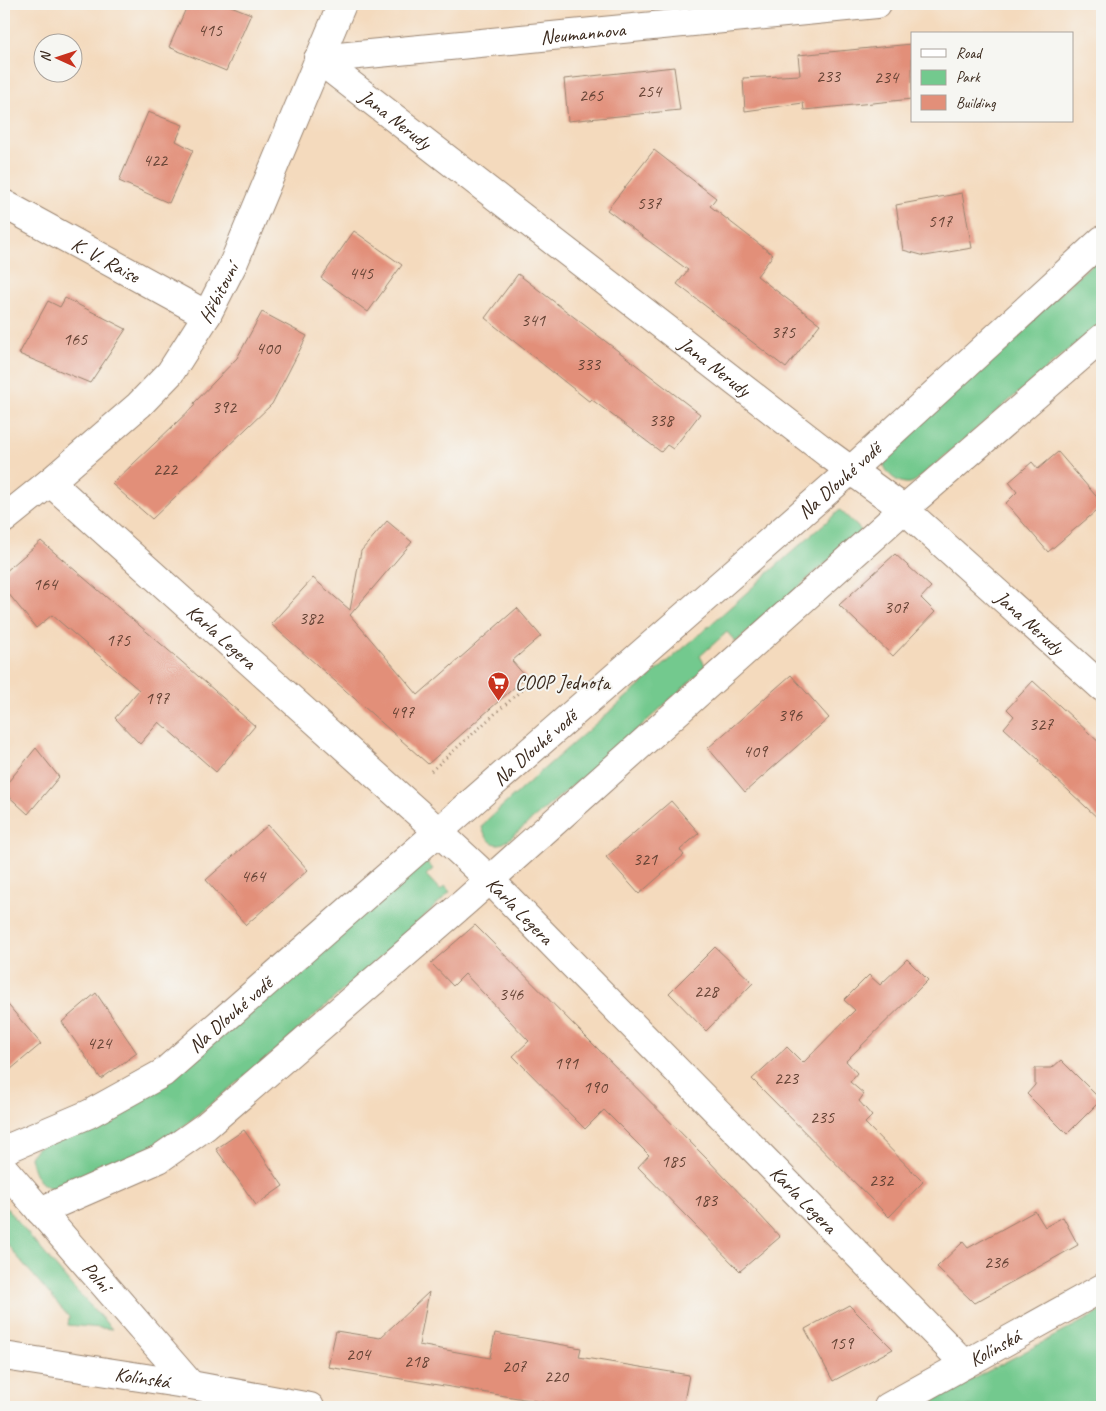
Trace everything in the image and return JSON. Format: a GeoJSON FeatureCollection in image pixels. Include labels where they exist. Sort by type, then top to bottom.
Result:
{"type":"FeatureCollection","features":[{"type":"Feature","properties":{"kind":"street","name":"Hřbitovní"},"geometry":{"type":"LineString","coordinates":[[4,520],[139,405],[170,373],[207,315],[234,262],[342,4]]}},
{"type":"Feature","properties":{"kind":"street","name":"Neumannova"},"geometry":{"type":"LineString","coordinates":[[318,59],[877,4]]}},
{"type":"Feature","properties":{"kind":"street","name":"Jana Nerudy"},"geometry":{"type":"LineString","coordinates":[[318,59],[850,471],[904,509],[1102,688]]}},
{"type":"Feature","properties":{"kind":"street","name":"K. V. Raise"},"geometry":{"type":"LineString","coordinates":[[4,204],[207,315]]}},
{"type":"Feature","properties":{"kind":"street","name":"Na Dlouhé vodě"},"geometry":{"type":"LineString","coordinates":[[4,1150],[89,1114],[163,1073],[850,471],[1102,240]]}},
{"type":"Feature","properties":{"kind":"street"},"geometry":{"type":"LineString","coordinates":[[40,1211],[159,1159],[206,1126],[490,880],[904,509],[1102,338]]}},
{"type":"Feature","properties":{"kind":"street","name":"Karla Legera"},"geometry":{"type":"LineString","coordinates":[[50,482],[490,880],[965,1364]]}},
{"type":"Feature","properties":{"kind":"street","name":"Polní"},"geometry":{"type":"LineString","coordinates":[[4,1169],[191,1385]]}},
{"type":"Feature","properties":{"kind":"street","name":"Kolínská"},"geometry":{"type":"LineString","coordinates":[[888,1407],[1102,1288]]}},
{"type":"Feature","properties":{"kind":"street","name":"Kolínská"},"geometry":{"type":"LineString","coordinates":[[4,1356],[191,1385],[310,1407]]}},
{"type":"Feature","properties":{"kind":"path"},"geometry":{"type":"LineString","coordinates":[[431,771],[535,678]]}},
{"type":"Feature","properties":{"kind":"green space"},"geometry":{"type":"Polygon","coordinates":[[[1102,255],[1102,321],[917,480],[905,483],[892,477],[884,464],[885,452],[1102,255]]]}},
{"type":"Feature","properties":{"kind":"green space"},"geometry":{"type":"Polygon","coordinates":[[[840,510],[862,531],[736,642],[727,632],[700,656],[706,667],[617,748],[508,840],[504,843],[495,844],[488,839],[482,827],[487,820],[840,510]]]}},
{"type":"Feature","properties":{"kind":"green space"},"geometry":{"type":"Polygon","coordinates":[[[423,858],[433,869],[426,875],[440,890],[445,886],[450,892],[385,953],[269,1056],[162,1144],[60,1188],[47,1187],[39,1180],[30,1157],[37,1148],[82,1128],[423,858]]]}},
{"type":"Feature","properties":{"kind":"green space"},"geometry":{"type":"Polygon","coordinates":[[[4,1205],[72,1286],[112,1329],[68,1325],[69,1317],[4,1241],[4,1205]]]}},
{"type":"Feature","properties":{"kind":"green space"},"geometry":{"type":"Polygon","coordinates":[[[1102,1311],[1102,1407],[920,1407],[1102,1311]]]}},
{"type":"Feature","properties":{"kind":"building"},"geometry":{"type":"Polygon","coordinates":[[[188,4],[226,4],[251,14],[226,71],[169,47],[188,4]]]}},
{"type":"Feature","properties":{"kind":"building"},"geometry":{"type":"Polygon","coordinates":[[[911,44],[911,99],[804,110],[803,103],[745,111],[743,78],[800,75],[798,55],[911,44]]]}},
{"type":"Feature","properties":{"kind":"building"},"geometry":{"type":"Polygon","coordinates":[[[674,67],[680,110],[568,121],[564,79],[674,67]]]}},
{"type":"Feature","properties":{"kind":"building"},"geometry":{"type":"Polygon","coordinates":[[[148,112],[183,125],[176,141],[193,150],[169,203],[119,181],[148,112]]]}},
{"type":"Feature","properties":{"kind":"building"},"geometry":{"type":"Polygon","coordinates":[[[654,150],[716,198],[710,206],[773,255],[757,276],[820,324],[786,368],[677,284],[688,270],[607,210],[654,150]]]}},
{"type":"Feature","properties":{"kind":"building"},"geometry":{"type":"Polygon","coordinates":[[[962,193],[972,248],[925,256],[903,250],[896,205],[962,193]]]}},
{"type":"Feature","properties":{"kind":"building"},"geometry":{"type":"Polygon","coordinates":[[[354,231],[402,265],[368,312],[321,278],[354,231]]]}},
{"type":"Feature","properties":{"kind":"building"},"geometry":{"type":"Polygon","coordinates":[[[518,274],[700,414],[673,449],[667,445],[661,452],[591,399],[590,402],[485,318],[518,274]]]}},
{"type":"Feature","properties":{"kind":"building"},"geometry":{"type":"Polygon","coordinates":[[[65,298],[126,329],[90,383],[19,354],[48,301],[60,307],[65,298]]]}},
{"type":"Feature","properties":{"kind":"building"},"geometry":{"type":"Polygon","coordinates":[[[262,312],[307,336],[272,404],[152,519],[112,484],[195,405],[194,403],[237,358],[262,312]]]}},
{"type":"Feature","properties":{"kind":"building"},"geometry":{"type":"Polygon","coordinates":[[[1058,452],[1102,503],[1102,506],[1048,552],[1006,503],[1017,492],[1009,482],[1032,462],[1038,469],[1058,452]]]}},
{"type":"Feature","properties":{"kind":"building"},"geometry":{"type":"Polygon","coordinates":[[[387,521],[412,542],[350,615],[418,695],[517,608],[541,636],[512,661],[526,677],[428,764],[271,624],[313,578],[350,610],[361,551],[387,521]]]}},
{"type":"Feature","properties":{"kind":"building"},"geometry":{"type":"Polygon","coordinates":[[[41,541],[255,726],[216,772],[159,722],[140,744],[115,718],[139,690],[52,615],[36,628],[4,588],[4,573],[41,541]]]}},
{"type":"Feature","properties":{"kind":"building"},"geometry":{"type":"Polygon","coordinates":[[[895,554],[931,587],[921,598],[935,612],[893,656],[839,605],[895,554]]]}},
{"type":"Feature","properties":{"kind":"building"},"geometry":{"type":"Polygon","coordinates":[[[791,675],[829,718],[745,792],[708,748],[791,675]]]}},
{"type":"Feature","properties":{"kind":"building"},"geometry":{"type":"Polygon","coordinates":[[[1033,681],[1102,745],[1102,822],[1004,728],[1014,716],[1007,709],[1033,681]]]}},
{"type":"Feature","properties":{"kind":"building"},"geometry":{"type":"Polygon","coordinates":[[[36,748],[59,777],[28,814],[4,792],[4,787],[36,748]]]}},
{"type":"Feature","properties":{"kind":"building"},"geometry":{"type":"Polygon","coordinates":[[[671,801],[699,833],[680,850],[684,855],[639,894],[606,857],[671,801]]]}},
{"type":"Feature","properties":{"kind":"building"},"geometry":{"type":"Polygon","coordinates":[[[268,825],[308,870],[246,925],[206,880],[268,825]]]}},
{"type":"Feature","properties":{"kind":"building"},"geometry":{"type":"Polygon","coordinates":[[[475,925],[708,1160],[780,1237],[740,1271],[638,1167],[649,1155],[604,1110],[585,1129],[513,1056],[529,1041],[465,974],[453,986],[431,963],[475,925]]]}},
{"type":"Feature","properties":{"kind":"building"},"geometry":{"type":"Polygon","coordinates":[[[715,947],[753,983],[706,1031],[669,993],[715,947]]]}},
{"type":"Feature","properties":{"kind":"building"},"geometry":{"type":"Polygon","coordinates":[[[907,959],[928,980],[846,1061],[857,1073],[850,1082],[864,1094],[859,1101],[872,1116],[865,1123],[923,1182],[889,1217],[752,1079],[787,1047],[803,1063],[855,1010],[844,1000],[869,975],[880,985],[907,959]]]}},
{"type":"Feature","properties":{"kind":"building"},"geometry":{"type":"Polygon","coordinates":[[[96,993],[137,1053],[101,1079],[62,1022],[96,993]]]}},
{"type":"Feature","properties":{"kind":"building"},"geometry":{"type":"Polygon","coordinates":[[[4,1000],[41,1044],[4,1075],[4,1000]]]}},
{"type":"Feature","properties":{"kind":"building"},"geometry":{"type":"Polygon","coordinates":[[[1061,1060],[1101,1100],[1067,1134],[1027,1094],[1035,1085],[1035,1068],[1052,1068],[1061,1060]]]}},
{"type":"Feature","properties":{"kind":"building"},"geometry":{"type":"Polygon","coordinates":[[[244,1130],[283,1186],[256,1205],[216,1149],[244,1130]]]}},
{"type":"Feature","properties":{"kind":"building"},"geometry":{"type":"Polygon","coordinates":[[[1035,1211],[1045,1227],[1063,1217],[1078,1245],[974,1303],[937,1267],[963,1242],[968,1248],[1035,1211]]]}},
{"type":"Feature","properties":{"kind":"building"},"geometry":{"type":"Polygon","coordinates":[[[429,1292],[419,1345],[490,1358],[495,1333],[581,1348],[579,1357],[689,1375],[683,1407],[573,1407],[328,1367],[336,1331],[380,1338],[429,1292]]]}},
{"type":"Feature","properties":{"kind":"building"},"geometry":{"type":"Polygon","coordinates":[[[849,1305],[893,1349],[833,1381],[805,1329],[849,1305]]]}},
{"type":"Feature","properties":{"kind":"place","name":"COOP Jednota"},"geometry":{"type":"Point","coordinates":[499,701]}}]}
